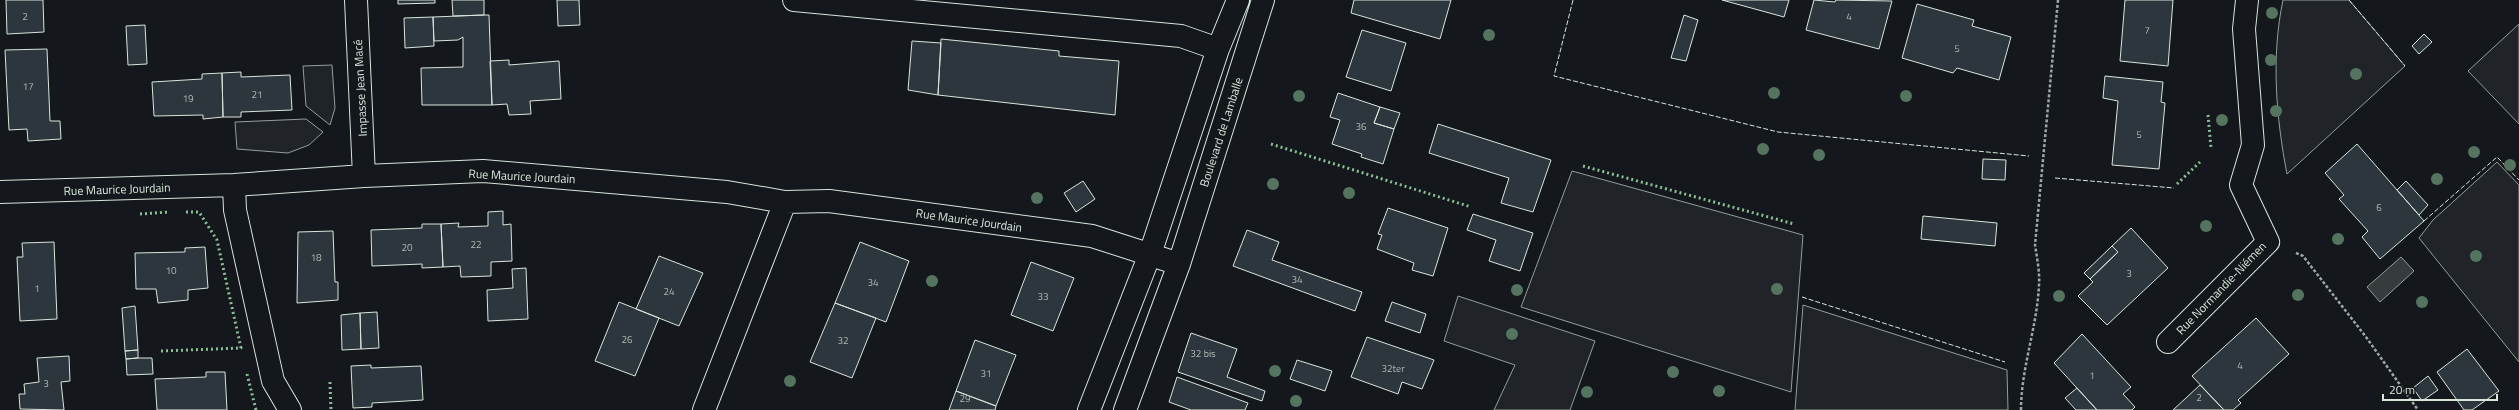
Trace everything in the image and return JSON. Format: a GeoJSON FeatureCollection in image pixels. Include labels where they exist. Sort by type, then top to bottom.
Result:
{"type":"FeatureCollection","features":[{"type":"Feature","properties":{"kind":"street","name":"Impasse Jean Macé"},"geometry":{"type":"LineString","coordinates":[[356,0],[364,176]]}},
{"type":"Feature","properties":{"kind":"street"},"geometry":{"type":"LineString","coordinates":[[794,0],[1181,36],[1218,49]]}},
{"type":"Feature","properties":{"kind":"street"},"geometry":{"type":"LineString","coordinates":[[1089,410],[1150,254],[1229,17],[1238,0]]}},
{"type":"Feature","properties":{"kind":"street","name":"Boulevard de Lamballe"},"geometry":{"type":"LineString","coordinates":[[1125,410],[1179,264],[1263,0]]}},
{"type":"Feature","properties":{"kind":"street","name":"Rue Normandie-Niémen"},"geometry":{"type":"LineString","coordinates":[[2168,342],[2268,242],[2241,184],[2253,145],[2244,29],[2247,0]]}},
{"type":"Feature","properties":{"kind":"street","name":"Rue Maurice Jourdain"},"geometry":{"type":"LineString","coordinates":[[0,192],[234,185],[364,176],[483,171],[727,192],[785,202],[829,201],[1092,236],[1150,254]]}},
{"type":"Feature","properties":{"kind":"street"},"geometry":{"type":"LineString","coordinates":[[234,185],[235,210],[273,380],[290,410]]}},
{"type":"Feature","properties":{"kind":"street"},"geometry":{"type":"LineString","coordinates":[[704,410],[785,202]]}},
{"type":"Feature","properties":{"kind":"street"},"geometry":{"type":"LineString","coordinates":[[1150,254],[1179,264]]}},
{"type":"Feature","properties":{"kind":"path"},"geometry":{"type":"LineString","coordinates":[[2021,410],[2021,385],[2032,339],[2040,284],[2035,245],[2058,0]]}},
{"type":"Feature","properties":{"kind":"path"},"geometry":{"type":"LineString","coordinates":[[2268,242],[2303,256],[2375,349],[2418,410]]}},
{"type":"Feature","properties":{"kind":"shaded area"},"geometry":{"type":"Polygon","coordinates":[[[2283,0],[2349,0],[2405,66],[2287,174],[2280,131],[2276,87],[2277,43],[2283,0]]]}},
{"type":"Feature","properties":{"kind":"shaded area"},"geometry":{"type":"Polygon","coordinates":[[[2519,24],[2519,124],[2468,71],[2519,24]]]}},
{"type":"Feature","properties":{"kind":"shaded area"},"geometry":{"type":"Polygon","coordinates":[[[332,65],[335,108],[330,125],[306,106],[303,66],[332,65]]]}},
{"type":"Feature","properties":{"kind":"shaded area"},"geometry":{"type":"Polygon","coordinates":[[[306,119],[323,132],[309,145],[288,153],[237,149],[235,122],[306,119]]]}},
{"type":"Feature","properties":{"kind":"shaded area"},"geometry":{"type":"Polygon","coordinates":[[[2497,162],[2519,185],[2519,362],[2419,238],[2433,220],[2497,162]]]}},
{"type":"Feature","properties":{"kind":"shaded area"},"geometry":{"type":"Polygon","coordinates":[[[1572,171],[1803,235],[1791,392],[1521,307],[1572,171]]]}},
{"type":"Feature","properties":{"kind":"shaded area"},"geometry":{"type":"Polygon","coordinates":[[[2401,257],[2414,271],[2380,302],[2367,287],[2401,257]]]}},
{"type":"Feature","properties":{"kind":"shaded area"},"geometry":{"type":"Polygon","coordinates":[[[1458,296],[1595,341],[1570,410],[1494,410],[1515,365],[1444,341],[1458,296]]]}},
{"type":"Feature","properties":{"kind":"shaded area"},"geometry":{"type":"Polygon","coordinates":[[[1803,305],[2007,370],[2008,410],[1795,410],[1803,305]]]}},
{"type":"Feature","properties":{"kind":"building"},"geometry":{"type":"Polygon","coordinates":[[[6,0],[43,0],[44,32],[7,34],[6,0]]]}},
{"type":"Feature","properties":{"kind":"building"},"geometry":{"type":"Polygon","coordinates":[[[398,0],[435,0],[435,3],[398,4],[398,0]]]}},
{"type":"Feature","properties":{"kind":"building"},"geometry":{"type":"Polygon","coordinates":[[[452,0],[484,0],[484,15],[453,16],[452,0]]]}},
{"type":"Feature","properties":{"kind":"building"},"geometry":{"type":"Polygon","coordinates":[[[557,0],[579,0],[580,25],[558,26],[557,0]]]}},
{"type":"Feature","properties":{"kind":"building"},"geometry":{"type":"Polygon","coordinates":[[[1354,0],[1451,0],[1440,39],[1351,13],[1354,0]]]}},
{"type":"Feature","properties":{"kind":"building"},"geometry":{"type":"Polygon","coordinates":[[[1722,0],[1789,0],[1784,17],[1722,0]]]}},
{"type":"Feature","properties":{"kind":"building"},"geometry":{"type":"Polygon","coordinates":[[[1814,0],[1835,2],[1836,0],[1892,1],[1879,49],[1806,30],[1814,0]]]}},
{"type":"Feature","properties":{"kind":"building"},"geometry":{"type":"Polygon","coordinates":[[[2125,0],[2173,0],[2168,66],[2120,61],[2125,0]]]}},
{"type":"Feature","properties":{"kind":"building"},"geometry":{"type":"Polygon","coordinates":[[[1917,4],[1974,20],[1972,26],[2011,37],[1999,80],[1957,68],[1953,73],[1902,58],[1917,4]]]}},
{"type":"Feature","properties":{"kind":"building"},"geometry":{"type":"Polygon","coordinates":[[[489,15],[492,105],[422,105],[421,68],[463,67],[463,37],[458,40],[434,41],[433,17],[489,15]]]}},
{"type":"Feature","properties":{"kind":"building"},"geometry":{"type":"Polygon","coordinates":[[[1684,15],[1698,20],[1686,61],[1671,58],[1684,15]]]}},
{"type":"Feature","properties":{"kind":"building"},"geometry":{"type":"Polygon","coordinates":[[[433,17],[434,46],[405,48],[404,18],[433,17]]]}},
{"type":"Feature","properties":{"kind":"building"},"geometry":{"type":"Polygon","coordinates":[[[145,25],[147,64],[128,65],[126,26],[145,25]]]}},
{"type":"Feature","properties":{"kind":"building"},"geometry":{"type":"Polygon","coordinates":[[[1362,30],[1406,43],[1391,91],[1346,77],[1362,30]]]}},
{"type":"Feature","properties":{"kind":"building"},"geometry":{"type":"Polygon","coordinates":[[[2424,34],[2432,42],[2419,54],[2412,46],[2424,34]]]}},
{"type":"Feature","properties":{"kind":"building"},"geometry":{"type":"Polygon","coordinates":[[[941,39],[1059,51],[1059,56],[1119,61],[1115,115],[938,95],[941,39]]]}},
{"type":"Feature","properties":{"kind":"building"},"geometry":{"type":"Polygon","coordinates":[[[912,41],[941,43],[938,95],[908,90],[912,41]]]}},
{"type":"Feature","properties":{"kind":"building"},"geometry":{"type":"Polygon","coordinates":[[[47,49],[50,121],[60,121],[61,139],[28,141],[27,129],[9,130],[5,50],[47,49]]]}},
{"type":"Feature","properties":{"kind":"building"},"geometry":{"type":"Polygon","coordinates":[[[509,60],[509,65],[559,61],[561,99],[530,101],[531,114],[509,115],[507,104],[492,105],[490,61],[509,60]]]}},
{"type":"Feature","properties":{"kind":"building"},"geometry":{"type":"Polygon","coordinates":[[[241,72],[241,77],[290,75],[292,110],[241,112],[241,117],[223,117],[222,73],[241,72]]]}},
{"type":"Feature","properties":{"kind":"building"},"geometry":{"type":"Polygon","coordinates":[[[222,73],[223,117],[203,119],[203,115],[154,116],[152,82],[202,79],[202,74],[222,73]]]}},
{"type":"Feature","properties":{"kind":"building"},"geometry":{"type":"Polygon","coordinates":[[[2105,76],[2163,82],[2161,102],[2165,103],[2159,169],[2112,165],[2118,101],[2103,98],[2105,76]]]}},
{"type":"Feature","properties":{"kind":"building"},"geometry":{"type":"Polygon","coordinates":[[[1338,93],[1380,107],[1374,123],[1394,129],[1383,164],[1361,157],[1362,154],[1332,144],[1340,120],[1330,117],[1338,93]]]}},
{"type":"Feature","properties":{"kind":"building"},"geometry":{"type":"Polygon","coordinates":[[[1380,107],[1400,113],[1394,129],[1374,123],[1380,107]]]}},
{"type":"Feature","properties":{"kind":"building"},"geometry":{"type":"Polygon","coordinates":[[[1438,124],[1551,160],[1533,212],[1501,203],[1509,178],[1429,153],[1438,124]]]}},
{"type":"Feature","properties":{"kind":"building"},"geometry":{"type":"Polygon","coordinates":[[[2357,144],[2424,221],[2380,259],[2362,237],[2368,231],[2339,199],[2344,195],[2325,173],[2357,144]]]}},
{"type":"Feature","properties":{"kind":"building"},"geometry":{"type":"Polygon","coordinates":[[[1983,159],[2006,160],[2005,180],[1982,179],[1983,159]]]}},
{"type":"Feature","properties":{"kind":"building"},"geometry":{"type":"Polygon","coordinates":[[[1083,181],[1095,199],[1076,212],[1064,193],[1083,181]]]}},
{"type":"Feature","properties":{"kind":"building"},"geometry":{"type":"Polygon","coordinates":[[[2406,181],[2428,205],[2419,215],[2397,190],[2406,181]]]}},
{"type":"Feature","properties":{"kind":"building"},"geometry":{"type":"Polygon","coordinates":[[[1388,208],[1448,228],[1433,276],[1412,270],[1414,263],[1377,249],[1382,235],[1378,234],[1388,208]]]}},
{"type":"Feature","properties":{"kind":"building"},"geometry":{"type":"Polygon","coordinates":[[[503,211],[503,225],[511,224],[512,261],[491,262],[491,276],[461,277],[460,266],[443,267],[441,224],[459,223],[458,227],[488,226],[488,212],[503,211]]]}},
{"type":"Feature","properties":{"kind":"building"},"geometry":{"type":"Polygon","coordinates":[[[1473,214],[1533,233],[1520,271],[1489,261],[1496,240],[1467,230],[1473,214]]]}},
{"type":"Feature","properties":{"kind":"building"},"geometry":{"type":"Polygon","coordinates":[[[1923,216],[1997,223],[1995,246],[1921,239],[1923,216]]]}},
{"type":"Feature","properties":{"kind":"building"},"geometry":{"type":"Polygon","coordinates":[[[422,224],[441,224],[443,267],[422,268],[422,264],[372,266],[371,230],[422,228],[422,224]]]}},
{"type":"Feature","properties":{"kind":"building"},"geometry":{"type":"Polygon","coordinates":[[[2131,228],[2168,268],[2107,325],[2078,296],[2093,282],[2090,279],[2118,252],[2112,246],[2131,228]]]}},
{"type":"Feature","properties":{"kind":"building"},"geometry":{"type":"Polygon","coordinates":[[[1247,230],[1279,242],[1272,260],[1362,292],[1355,311],[1233,266],[1247,230]]]}},
{"type":"Feature","properties":{"kind":"building"},"geometry":{"type":"Polygon","coordinates":[[[333,231],[335,282],[338,282],[338,300],[297,303],[298,232],[333,231]]]}},
{"type":"Feature","properties":{"kind":"building"},"geometry":{"type":"Polygon","coordinates":[[[54,242],[57,319],[20,321],[17,257],[23,257],[22,243],[54,242]]]}},
{"type":"Feature","properties":{"kind":"building"},"geometry":{"type":"Polygon","coordinates":[[[860,242],[909,261],[886,322],[835,303],[860,242]]]}},
{"type":"Feature","properties":{"kind":"building"},"geometry":{"type":"Polygon","coordinates":[[[2112,246],[2118,252],[2090,279],[2084,273],[2112,246]]]}},
{"type":"Feature","properties":{"kind":"building"},"geometry":{"type":"Polygon","coordinates":[[[205,247],[208,288],[188,290],[188,300],[158,303],[156,289],[136,289],[135,253],[185,252],[185,248],[205,247]]]}},
{"type":"Feature","properties":{"kind":"building"},"geometry":{"type":"Polygon","coordinates":[[[659,256],[703,273],[679,326],[636,309],[659,256]]]}},
{"type":"Feature","properties":{"kind":"building"},"geometry":{"type":"Polygon","coordinates":[[[1031,262],[1074,278],[1053,331],[1011,315],[1031,262]]]}},
{"type":"Feature","properties":{"kind":"building"},"geometry":{"type":"Polygon","coordinates":[[[526,268],[528,319],[488,321],[487,290],[513,288],[512,269],[526,268]]]}},
{"type":"Feature","properties":{"kind":"building"},"geometry":{"type":"Polygon","coordinates":[[[619,302],[659,318],[635,376],[595,361],[619,302]]]}},
{"type":"Feature","properties":{"kind":"building"},"geometry":{"type":"Polygon","coordinates":[[[1392,302],[1426,314],[1420,333],[1385,321],[1392,302]]]}},
{"type":"Feature","properties":{"kind":"building"},"geometry":{"type":"Polygon","coordinates":[[[835,303],[876,318],[852,378],[810,362],[835,303]]]}},
{"type":"Feature","properties":{"kind":"building"},"geometry":{"type":"Polygon","coordinates":[[[135,306],[138,350],[125,351],[122,308],[135,306]]]}},
{"type":"Feature","properties":{"kind":"building"},"geometry":{"type":"Polygon","coordinates":[[[377,312],[379,348],[361,349],[360,313],[377,312]]]}},
{"type":"Feature","properties":{"kind":"building"},"geometry":{"type":"Polygon","coordinates":[[[360,313],[361,349],[342,350],[341,315],[360,313]]]}},
{"type":"Feature","properties":{"kind":"building"},"geometry":{"type":"Polygon","coordinates":[[[2256,318],[2289,354],[2238,400],[2241,403],[2233,410],[2224,410],[2192,376],[2256,318]]]}},
{"type":"Feature","properties":{"kind":"building"},"geometry":{"type":"Polygon","coordinates":[[[1191,333],[1237,349],[1227,377],[1265,391],[1262,401],[1178,372],[1191,333]]]}},
{"type":"Feature","properties":{"kind":"building"},"geometry":{"type":"Polygon","coordinates":[[[2082,334],[2131,387],[2123,394],[2135,407],[2132,410],[2097,410],[2054,363],[2082,334]]]}},
{"type":"Feature","properties":{"kind":"building"},"geometry":{"type":"Polygon","coordinates":[[[1367,337],[1434,360],[1422,389],[1402,382],[1398,394],[1351,377],[1367,337]]]}},
{"type":"Feature","properties":{"kind":"building"},"geometry":{"type":"Polygon","coordinates":[[[975,340],[1016,355],[996,406],[956,391],[975,340]]]}},
{"type":"Feature","properties":{"kind":"building"},"geometry":{"type":"Polygon","coordinates":[[[2467,349],[2499,391],[2472,410],[2464,410],[2437,372],[2467,349]]]}},
{"type":"Feature","properties":{"kind":"building"},"geometry":{"type":"Polygon","coordinates":[[[138,350],[138,358],[126,359],[125,351],[138,350]]]}},
{"type":"Feature","properties":{"kind":"building"},"geometry":{"type":"Polygon","coordinates":[[[69,356],[70,381],[61,382],[64,410],[20,409],[19,394],[25,394],[24,384],[39,382],[37,358],[69,356]]]}},
{"type":"Feature","properties":{"kind":"building"},"geometry":{"type":"Polygon","coordinates":[[[152,358],[153,374],[127,375],[126,359],[152,358]]]}},
{"type":"Feature","properties":{"kind":"building"},"geometry":{"type":"Polygon","coordinates":[[[1297,360],[1332,371],[1325,391],[1290,379],[1297,360]]]}},
{"type":"Feature","properties":{"kind":"building"},"geometry":{"type":"Polygon","coordinates":[[[371,365],[371,368],[421,366],[423,400],[372,403],[372,407],[353,408],[351,366],[371,365]]]}},
{"type":"Feature","properties":{"kind":"building"},"geometry":{"type":"Polygon","coordinates":[[[206,372],[225,372],[227,410],[157,410],[155,379],[206,377],[206,372]]]}},
{"type":"Feature","properties":{"kind":"building"},"geometry":{"type":"Polygon","coordinates":[[[2428,376],[2438,390],[2422,401],[2413,388],[2428,376]]]}},
{"type":"Feature","properties":{"kind":"building"},"geometry":{"type":"Polygon","coordinates":[[[1177,377],[1248,403],[1245,410],[1191,410],[1169,402],[1177,377]]]}},
{"type":"Feature","properties":{"kind":"building"},"geometry":{"type":"Polygon","coordinates":[[[2200,385],[2224,410],[2173,410],[2200,385]]]}},
{"type":"Feature","properties":{"kind":"building"},"geometry":{"type":"Polygon","coordinates":[[[2077,388],[2097,410],[2076,410],[2065,398],[2077,388]]]}},
{"type":"Feature","properties":{"kind":"building"},"geometry":{"type":"Polygon","coordinates":[[[956,391],[996,406],[995,410],[949,410],[956,391]]]}},
{"type":"Feature","properties":{"kind":"hedge"},"geometry":{"type":"LineString","coordinates":[[2208,115],[2211,148]]}},
{"type":"Feature","properties":{"kind":"hedge"},"geometry":{"type":"LineString","coordinates":[[1271,144],[1471,207]]}},
{"type":"Feature","properties":{"kind":"hedge"},"geometry":{"type":"LineString","coordinates":[[2177,184],[2200,162]]}},
{"type":"Feature","properties":{"kind":"hedge"},"geometry":{"type":"LineString","coordinates":[[1583,166],[1794,224]]}},
{"type":"Feature","properties":{"kind":"hedge"},"geometry":{"type":"LineString","coordinates":[[140,214],[169,212]]}},
{"type":"Feature","properties":{"kind":"hedge"},"geometry":{"type":"LineString","coordinates":[[161,351],[241,348],[217,240],[199,212],[185,212]]}},
{"type":"Feature","properties":{"kind":"hedge"},"geometry":{"type":"LineString","coordinates":[[247,374],[256,410]]}},
{"type":"Feature","properties":{"kind":"hedge"},"geometry":{"type":"LineString","coordinates":[[330,382],[331,410]]}},
{"type":"Feature","properties":{"kind":"fence"},"geometry":{"type":"LineString","coordinates":[[1573,0],[1554,76],[1778,132],[2029,156]]}},
{"type":"Feature","properties":{"kind":"fence"},"geometry":{"type":"LineString","coordinates":[[2349,0],[2405,66]]}},
{"type":"Feature","properties":{"kind":"fence"},"geometry":{"type":"LineString","coordinates":[[2424,221],[2497,157],[2519,180]]}},
{"type":"Feature","properties":{"kind":"fence"},"geometry":{"type":"LineString","coordinates":[[2055,178],[2174,188]]}},
{"type":"Feature","properties":{"kind":"fence"},"geometry":{"type":"LineString","coordinates":[[1802,297],[2005,362]]}}]}
